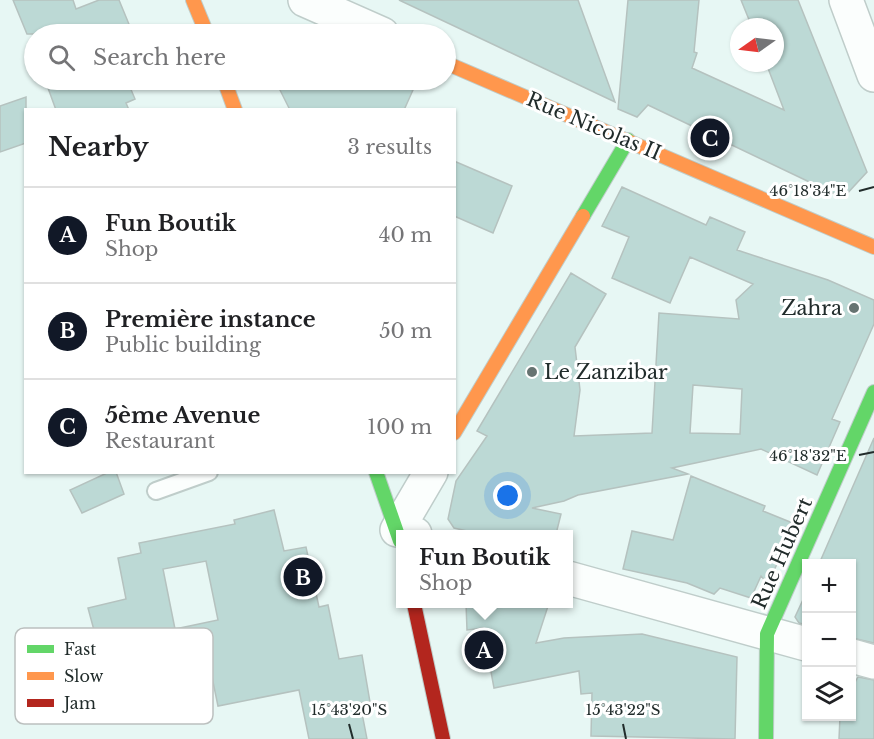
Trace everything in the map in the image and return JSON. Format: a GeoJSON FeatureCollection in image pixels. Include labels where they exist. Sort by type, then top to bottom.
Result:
{"type":"FeatureCollection","features":[{"type":"Feature","properties":{"kind":"street"},"geometry":{"type":"LineString","coordinates":[[193,0],[203,24]]}},
{"type":"Feature","properties":{"kind":"street"},"geometry":{"type":"LineString","coordinates":[[306,0],[360,24]]}},
{"type":"Feature","properties":{"kind":"street"},"geometry":{"type":"LineString","coordinates":[[846,0],[874,75]]}},
{"type":"Feature","properties":{"kind":"street","name":"Rue Nicolas II"},"geometry":{"type":"LineString","coordinates":[[456,67],[874,247]]}},
{"type":"Feature","properties":{"kind":"street"},"geometry":{"type":"LineString","coordinates":[[228,90],[234,108]]}},
{"type":"Feature","properties":{"kind":"street"},"geometry":{"type":"LineString","coordinates":[[456,430],[628,141]]}},
{"type":"Feature","properties":{"kind":"street","name":"Rue Hubert"},"geometry":{"type":"LineString","coordinates":[[766,739],[767,634],[874,392]]}},
{"type":"Feature","properties":{"kind":"street"},"geometry":{"type":"LineString","coordinates":[[377,474],[402,530]]}},
{"type":"Feature","properties":{"kind":"street"},"geometry":{"type":"LineString","coordinates":[[406,530],[430,474]]}},
{"type":"Feature","properties":{"kind":"street"},"geometry":{"type":"LineString","coordinates":[[573,579],[802,643]]}},
{"type":"Feature","properties":{"kind":"street"},"geometry":{"type":"LineString","coordinates":[[415,608],[443,739]]}},
{"type":"Feature","properties":{"kind":"street"},"geometry":{"type":"LineString","coordinates":[[856,657],[874,662]]}},
{"type":"Feature","properties":{"kind":"lane"},"geometry":{"type":"LineString","coordinates":[[156,491],[203,474]]}},
{"type":"Feature","properties":{"kind":"building"},"geometry":{"type":"Polygon","coordinates":[[[13,0],[73,0],[76,9],[99,0],[119,0],[129,24],[24,24],[24,27],[13,0]]]}},
{"type":"Feature","properties":{"kind":"building"},"geometry":{"type":"Polygon","coordinates":[[[399,0],[578,0],[615,102],[456,27],[456,24],[450,24],[399,0]]]}},
{"type":"Feature","properties":{"kind":"building"},"geometry":{"type":"Polygon","coordinates":[[[628,0],[699,0],[694,52],[697,53],[692,68],[784,110],[769,72],[784,72],[784,18],[748,18],[741,0],[798,0],[867,172],[843,198],[648,105],[637,117],[618,109],[628,0]]]}},
{"type":"Feature","properties":{"kind":"building"},"geometry":{"type":"Polygon","coordinates":[[[49,90],[131,90],[135,99],[126,103],[128,108],[55,108],[49,90]]]}},
{"type":"Feature","properties":{"kind":"building"},"geometry":{"type":"Polygon","coordinates":[[[280,90],[413,90],[405,108],[289,108],[280,90]]]}},
{"type":"Feature","properties":{"kind":"building"},"geometry":{"type":"Polygon","coordinates":[[[26,97],[24,144],[0,152],[0,106],[26,97]]]}},
{"type":"Feature","properties":{"kind":"building"},"geometry":{"type":"Polygon","coordinates":[[[456,162],[512,186],[493,233],[456,217],[456,162]]]}},
{"type":"Feature","properties":{"kind":"building"},"geometry":{"type":"Polygon","coordinates":[[[622,187],[706,225],[710,217],[745,232],[737,250],[828,280],[874,300],[874,324],[832,419],[840,422],[817,475],[761,449],[672,468],[688,474],[578,495],[564,501],[532,508],[561,514],[557,530],[463,530],[454,528],[448,519],[456,481],[487,436],[477,431],[571,273],[606,294],[575,347],[580,390],[574,436],[652,433],[659,313],[739,319],[736,300],[753,284],[690,257],[670,303],[612,278],[629,237],[602,226],[622,187]],[[693,385],[690,433],[740,434],[742,389],[693,385]]]}},
{"type":"Feature","properties":{"kind":"building"},"geometry":{"type":"Polygon","coordinates":[[[874,438],[874,643],[856,639],[856,559],[821,559],[874,438]]]}},
{"type":"Feature","properties":{"kind":"building"},"geometry":{"type":"Polygon","coordinates":[[[105,474],[117,474],[124,494],[82,513],[70,490],[105,474]]]}},
{"type":"Feature","properties":{"kind":"building"},"geometry":{"type":"Polygon","coordinates":[[[691,476],[765,506],[763,511],[795,524],[768,584],[761,576],[751,598],[720,588],[714,594],[687,583],[623,569],[632,531],[673,540],[691,476]]]}},
{"type":"Feature","properties":{"kind":"building"},"geometry":{"type":"Polygon","coordinates":[[[274,510],[284,551],[306,547],[319,607],[328,605],[339,659],[362,655],[370,702],[360,703],[367,739],[309,739],[299,690],[218,706],[213,682],[213,628],[180,628],[218,620],[206,561],[163,569],[175,628],[93,628],[88,608],[126,599],[118,558],[141,553],[139,543],[235,524],[234,520],[274,510]]]}},
{"type":"Feature","properties":{"kind":"building"},"geometry":{"type":"Polygon","coordinates":[[[802,602],[802,624],[795,617],[802,602]]]}},
{"type":"Feature","properties":{"kind":"building"},"geometry":{"type":"Polygon","coordinates":[[[466,608],[547,608],[536,643],[564,638],[642,634],[737,657],[735,739],[591,736],[592,693],[581,694],[579,671],[494,688],[483,628],[467,630],[466,608]]]}},
{"type":"Feature","properties":{"kind":"building"},"geometry":{"type":"Polygon","coordinates":[[[858,677],[874,680],[874,739],[839,739],[840,721],[856,721],[856,680],[858,677]]]}},
{"type":"Feature","properties":{"kind":"traffic: fast"},"geometry":{"type":"LineString","coordinates":[[583,216],[628,140]]}},
{"type":"Feature","properties":{"kind":"traffic: fast"},"geometry":{"type":"LineString","coordinates":[[766,739],[767,634],[874,392]]}},
{"type":"Feature","properties":{"kind":"traffic: fast"},"geometry":{"type":"LineString","coordinates":[[377,474],[396,530]]}},
{"type":"Feature","properties":{"kind":"traffic: slow"},"geometry":{"type":"LineString","coordinates":[[193,0],[203,24]]}},
{"type":"Feature","properties":{"kind":"traffic: slow"},"geometry":{"type":"LineString","coordinates":[[456,67],[874,247]]}},
{"type":"Feature","properties":{"kind":"traffic: slow"},"geometry":{"type":"LineString","coordinates":[[228,90],[234,108]]}},
{"type":"Feature","properties":{"kind":"traffic: slow"},"geometry":{"type":"LineString","coordinates":[[456,430],[583,216]]}},
{"type":"Feature","properties":{"kind":"traffic: jam"},"geometry":{"type":"LineString","coordinates":[[415,608],[443,739]]}},
{"type":"Feature","properties":{"kind":"place","name":"5ème Avenue"},"geometry":{"type":"Point","coordinates":[710,138]}},
{"type":"Feature","properties":{"kind":"place","name":"Zahra"},"geometry":{"type":"Point","coordinates":[854,308]}},
{"type":"Feature","properties":{"kind":"place","name":"Le Zanzibar"},"geometry":{"type":"Point","coordinates":[532,372]}},
{"type":"Feature","properties":{"kind":"place","name":"Première instance"},"geometry":{"type":"Point","coordinates":[303,577]}},
{"type":"Feature","properties":{"kind":"place","name":"Fun Boutik"},"geometry":{"type":"Point","coordinates":[484,650]}}]}
